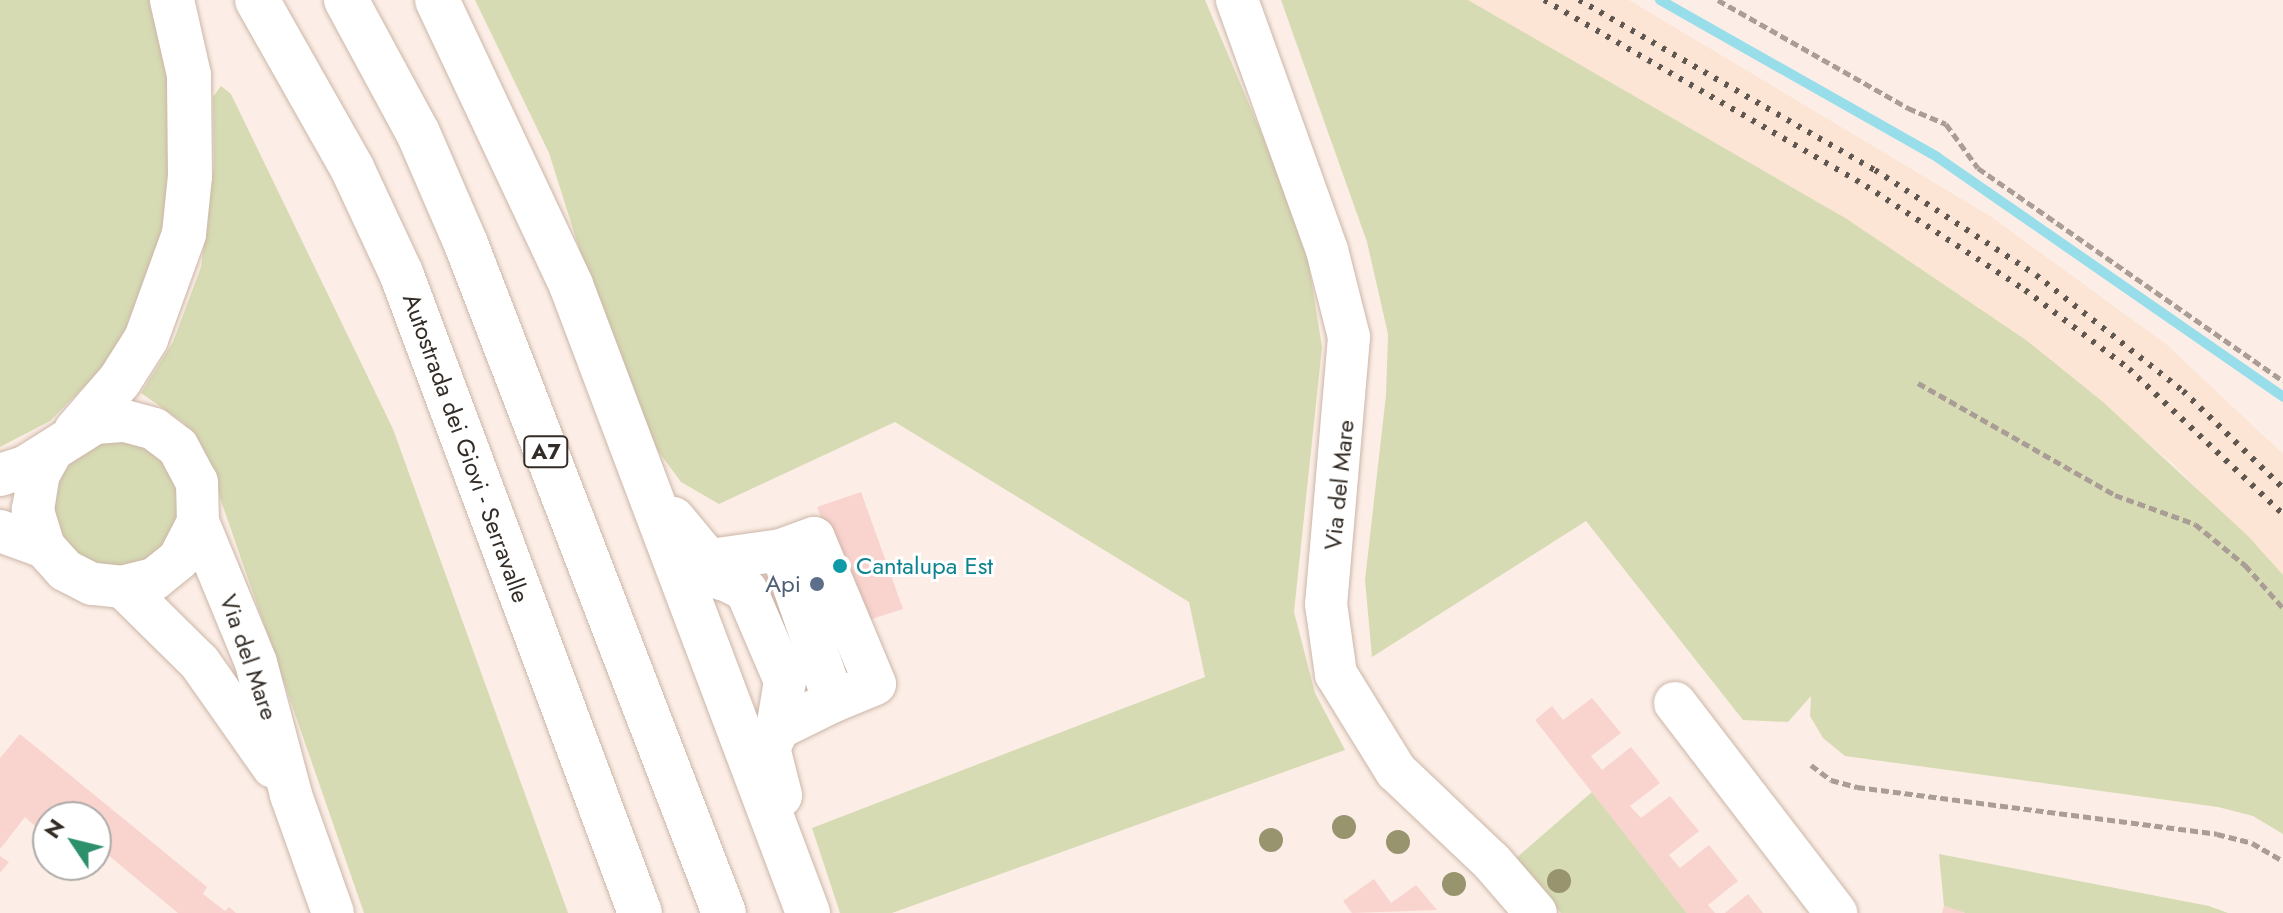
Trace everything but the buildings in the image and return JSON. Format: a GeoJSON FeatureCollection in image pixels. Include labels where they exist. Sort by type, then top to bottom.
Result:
{"type":"FeatureCollection","features":[{"type":"Feature","properties":{"kind":"highway"},"geometry":{"type":"LineString","coordinates":[[64,441],[120,380],[146,339],[184,234],[190,176],[189,75],[172,0]]}},
{"type":"Feature","properties":{"kind":"highway","name":"Autostrada dei Giovi - Serravalle"},"geometry":{"type":"LineString","coordinates":[[257,0],[352,168],[401,273],[640,913]]}},
{"type":"Feature","properties":{"kind":"highway","name":"A7"},"geometry":{"type":"LineString","coordinates":[[346,0],[418,133],[466,244],[724,913]]}},
{"type":"Feature","properties":{"kind":"highway"},"geometry":{"type":"LineString","coordinates":[[437,0],[571,285],[808,913]]}},
{"type":"Feature","properties":{"kind":"highway"},"geometry":{"type":"LineString","coordinates":[[634,454],[713,569]]}},
{"type":"Feature","properties":{"kind":"highway"},"geometry":{"type":"LineString","coordinates":[[777,729],[768,748],[772,773],[825,913]]}},
{"type":"Feature","properties":{"kind":"street","name":"Via del Mare"},"geometry":{"type":"LineString","coordinates":[[1237,0],[1327,250],[1349,337],[1326,604],[1336,674],[1396,771],[1492,862],[1536,913]]}},
{"type":"Feature","properties":{"kind":"street"},"geometry":{"type":"LineString","coordinates":[[0,475],[64,441],[115,420],[144,425],[162,434],[194,472],[198,522],[185,551],[171,567],[154,579],[123,587],[73,576],[44,547],[34,520],[34,492],[64,441]]}},
{"type":"Feature","properties":{"kind":"street","name":"Via del Mare"},"geometry":{"type":"LineString","coordinates":[[198,522],[256,663],[291,795],[333,913]]}},
{"type":"Feature","properties":{"kind":"street"},"geometry":{"type":"LineString","coordinates":[[0,531],[44,547]]}},
{"type":"Feature","properties":{"kind":"street"},"geometry":{"type":"LineString","coordinates":[[713,569],[781,550],[834,701],[777,729]]}},
{"type":"Feature","properties":{"kind":"street"},"geometry":{"type":"LineString","coordinates":[[713,569],[746,590],[785,681],[777,729]]}},
{"type":"Feature","properties":{"kind":"street","name":"Via del Mare"},"geometry":{"type":"LineString","coordinates":[[123,587],[200,663],[291,795]]}},
{"type":"Feature","properties":{"kind":"street"},"geometry":{"type":"LineString","coordinates":[[1675,703],[1836,913]]}},
{"type":"Feature","properties":{"kind":"street"},"geometry":{"type":"LineString","coordinates":[[616,913],[621,862]]}},
{"type":"Feature","properties":{"kind":"path"},"geometry":{"type":"LineString","coordinates":[[1718,0],[1908,108],[1946,124],[1978,168],[2283,381]]}},
{"type":"Feature","properties":{"kind":"path"},"geometry":{"type":"LineString","coordinates":[[1918,383],[2115,495],[2195,524],[2245,565],[2283,608]]}},
{"type":"Feature","properties":{"kind":"path"},"geometry":{"type":"LineString","coordinates":[[1811,765],[1831,780],[1857,787],[2217,834],[2252,843],[2283,861]]}},
{"type":"Feature","properties":{"kind":"shaded area"},"geometry":{"type":"Polygon","coordinates":[[[1468,0],[1629,0],[1990,216],[2166,344],[2283,454],[2283,575],[2172,463],[2026,340],[1847,219],[1468,0]]]}},
{"type":"Feature","properties":{"kind":"green space"},"geometry":{"type":"Polygon","coordinates":[[[0,0],[150,0],[167,50],[170,209],[127,343],[50,421],[0,447],[0,0]]]}},
{"type":"Feature","properties":{"kind":"green space"},"geometry":{"type":"Polygon","coordinates":[[[475,0],[1205,0],[1304,234],[1322,347],[1294,612],[1315,693],[1345,750],[892,913],[840,913],[812,828],[1205,677],[1189,602],[895,422],[719,504],[681,482],[647,436],[598,308],[549,153],[475,0]]]}},
{"type":"Feature","properties":{"kind":"green space"},"geometry":{"type":"Polygon","coordinates":[[[1281,0],[1468,0],[1847,219],[2026,340],[2103,402],[2248,536],[2283,575],[2283,834],[2253,816],[2218,807],[1845,756],[1823,738],[1810,716],[1811,696],[1788,722],[1743,720],[1586,521],[1372,657],[1365,580],[1386,395],[1388,334],[1367,242],[1281,0]]]}},
{"type":"Feature","properties":{"kind":"green space"},"geometry":{"type":"Polygon","coordinates":[[[221,86],[231,94],[393,429],[568,913],[364,913],[209,466],[184,423],[141,393],[173,342],[201,267],[214,165],[213,97],[221,86]]]}},
{"type":"Feature","properties":{"kind":"green space"},"geometry":{"type":"Polygon","coordinates":[[[116,441],[140,446],[160,460],[174,480],[179,504],[174,528],[160,548],[140,562],[116,567],[92,562],[72,548],[58,528],[53,504],[58,480],[72,460],[92,446],[116,441]]]}},
{"type":"Feature","properties":{"kind":"green space"},"geometry":{"type":"Polygon","coordinates":[[[1592,792],[1687,913],[1561,913],[1515,859],[1592,792]]]}},
{"type":"Feature","properties":{"kind":"green space"},"geometry":{"type":"Polygon","coordinates":[[[1939,854],[2209,906],[2228,913],[1965,913],[1944,906],[1939,854]]]}},
{"type":"Feature","properties":{"kind":"waterway"},"geometry":{"type":"LineString","coordinates":[[1660,0],[1937,157],[2283,397]]}},
{"type":"Feature","properties":{"kind":"railway"},"geometry":{"type":"LineString","coordinates":[[1544,0],[1866,186],[2025,290],[2129,369],[2283,514]]}},
{"type":"Feature","properties":{"kind":"railway"},"geometry":{"type":"LineString","coordinates":[[1579,0],[1875,170],[2036,275],[2183,391],[2283,488]]}},
{"type":"Feature","properties":{"kind":"place","name":"Cantalupa Est"},"geometry":{"type":"Point","coordinates":[840,566]}},
{"type":"Feature","properties":{"kind":"place","name":"Api"},"geometry":{"type":"Point","coordinates":[817,584]}}]}
